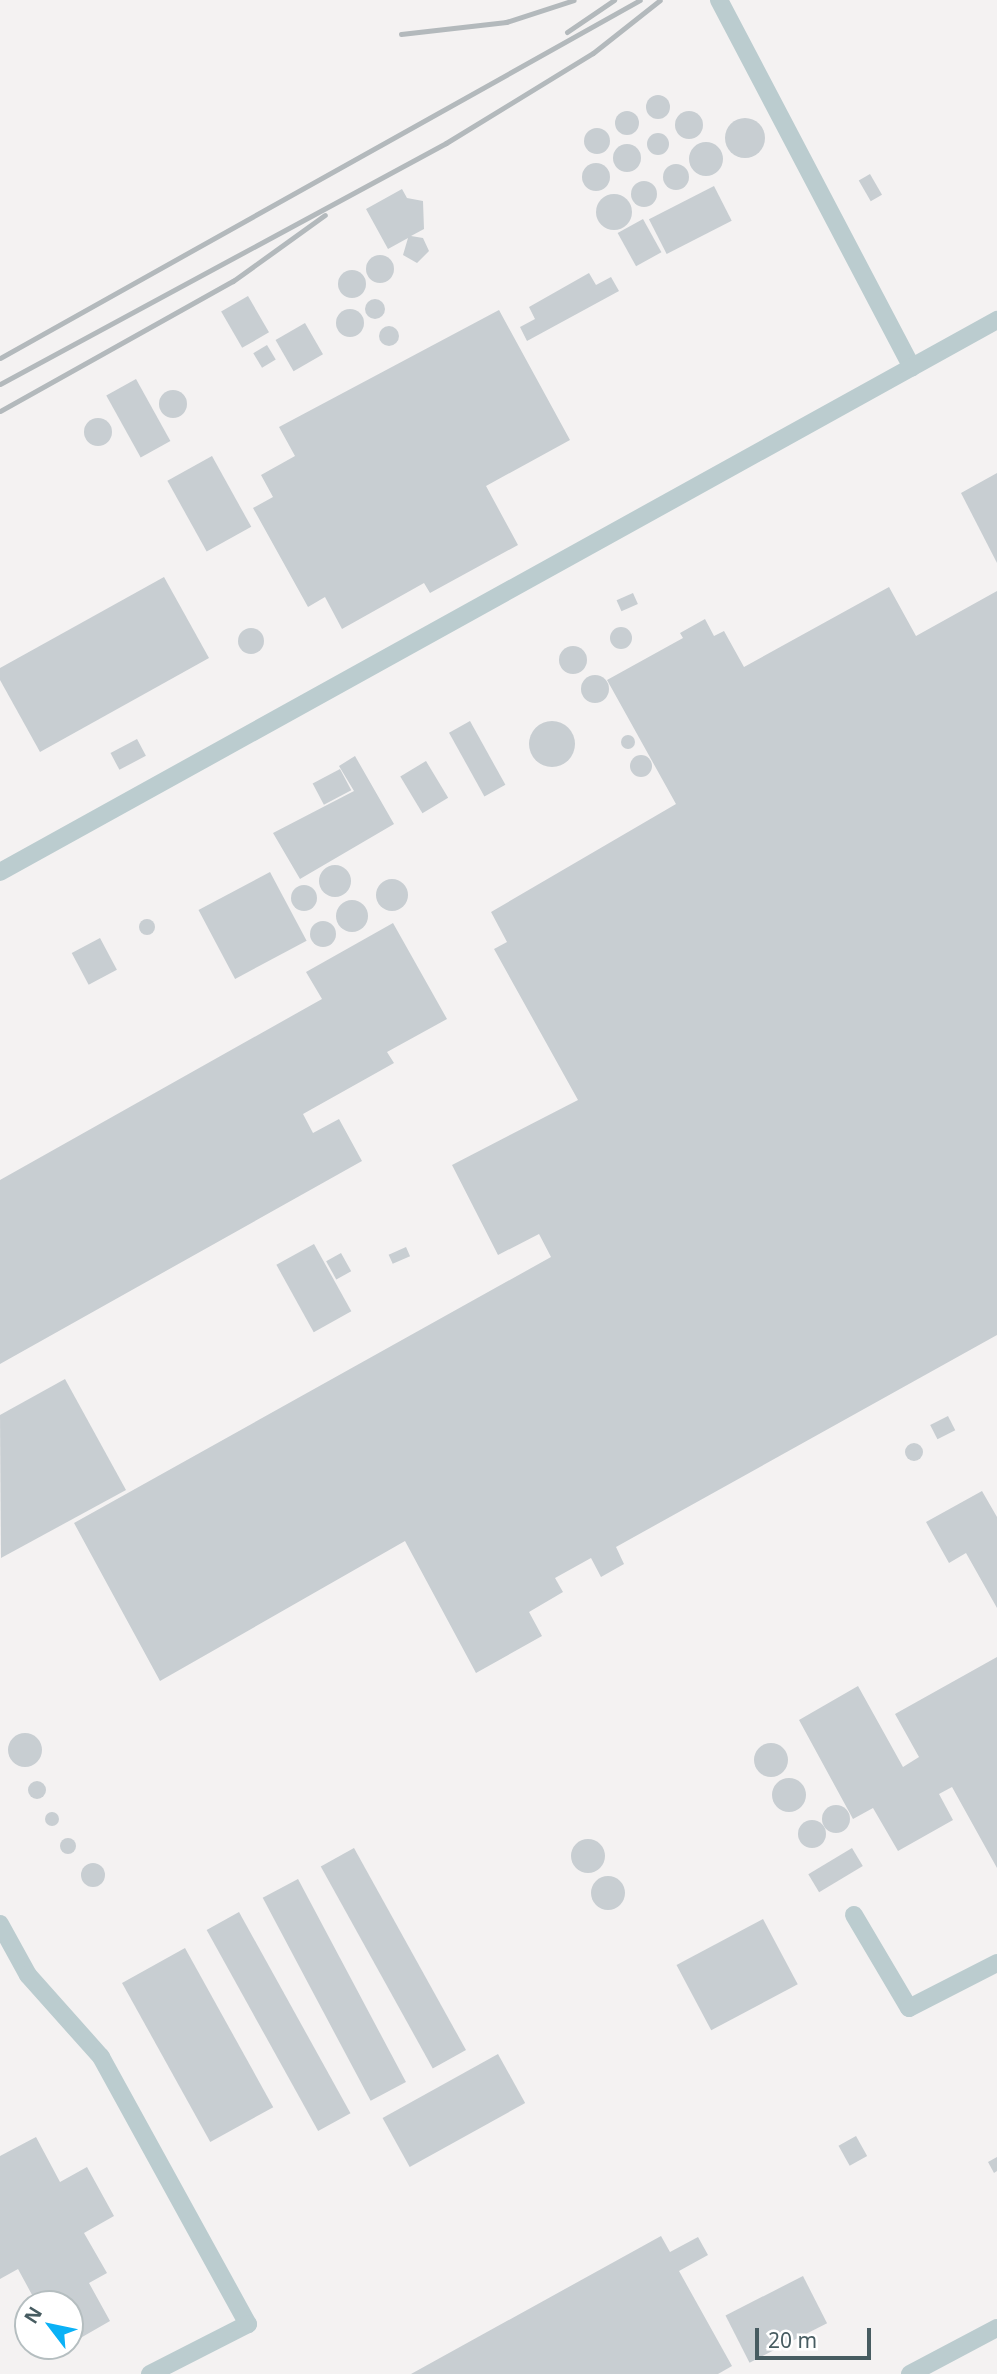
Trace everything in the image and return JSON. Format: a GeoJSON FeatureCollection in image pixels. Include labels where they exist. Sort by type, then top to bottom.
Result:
{"type":"FeatureCollection","features":[{"type":"Feature","properties":{"kind":"lane"},"geometry":{"type":"LineString","coordinates":[[719,0],[912,367]]}},
{"type":"Feature","properties":{"kind":"lane"},"geometry":{"type":"LineString","coordinates":[[0,872],[997,320]]}},
{"type":"Feature","properties":{"kind":"lane"},"geometry":{"type":"LineString","coordinates":[[854,1914],[909,2008],[997,1963]]}},
{"type":"Feature","properties":{"kind":"lane"},"geometry":{"type":"LineString","coordinates":[[0,1924],[28,1975],[102,2057],[248,2324],[150,2374]]}},
{"type":"Feature","properties":{"kind":"lane"},"geometry":{"type":"LineString","coordinates":[[910,2374],[997,2328]]}},
{"type":"Feature","properties":{"kind":"building"},"geometry":{"type":"Polygon","coordinates":[[[658,95],[667,98],[670,107],[667,116],[658,119],[649,116],[646,107],[649,98],[658,95]]]}},
{"type":"Feature","properties":{"kind":"building"},"geometry":{"type":"Polygon","coordinates":[[[627,111],[636,114],[639,123],[636,132],[627,135],[618,132],[615,123],[618,114],[627,111]]]}},
{"type":"Feature","properties":{"kind":"building"},"geometry":{"type":"Polygon","coordinates":[[[689,111],[699,115],[703,125],[699,135],[689,139],[679,135],[675,125],[679,115],[689,111]]]}},
{"type":"Feature","properties":{"kind":"building"},"geometry":{"type":"Polygon","coordinates":[[[745,118],[759,124],[765,138],[759,152],[745,158],[731,152],[725,138],[731,124],[745,118]]]}},
{"type":"Feature","properties":{"kind":"building"},"geometry":{"type":"Polygon","coordinates":[[[597,128],[606,132],[610,141],[606,150],[597,154],[588,150],[584,141],[588,132],[597,128]]]}},
{"type":"Feature","properties":{"kind":"building"},"geometry":{"type":"Polygon","coordinates":[[[658,133],[666,136],[669,144],[666,152],[658,155],[650,152],[647,144],[650,136],[658,133]]]}},
{"type":"Feature","properties":{"kind":"building"},"geometry":{"type":"Polygon","coordinates":[[[706,142],[718,147],[723,159],[718,171],[706,176],[694,171],[689,159],[694,147],[706,142]]]}},
{"type":"Feature","properties":{"kind":"building"},"geometry":{"type":"Polygon","coordinates":[[[627,144],[637,148],[641,158],[637,168],[627,172],[617,168],[613,158],[617,148],[627,144]]]}},
{"type":"Feature","properties":{"kind":"building"},"geometry":{"type":"Polygon","coordinates":[[[596,163],[606,167],[610,177],[606,187],[596,191],[586,187],[582,177],[586,167],[596,163]]]}},
{"type":"Feature","properties":{"kind":"building"},"geometry":{"type":"Polygon","coordinates":[[[676,164],[685,168],[689,177],[685,186],[676,190],[667,186],[663,177],[667,168],[676,164]]]}},
{"type":"Feature","properties":{"kind":"building"},"geometry":{"type":"Polygon","coordinates":[[[870,174],[882,195],[871,201],[859,180],[870,174]]]}},
{"type":"Feature","properties":{"kind":"building"},"geometry":{"type":"Polygon","coordinates":[[[644,181],[653,185],[657,194],[653,203],[644,207],[635,203],[631,194],[635,185],[644,181]]]}},
{"type":"Feature","properties":{"kind":"building"},"geometry":{"type":"Polygon","coordinates":[[[714,186],[732,221],[667,254],[649,219],[714,186]]]}},
{"type":"Feature","properties":{"kind":"building"},"geometry":{"type":"Polygon","coordinates":[[[402,189],[407,198],[423,201],[424,229],[411,236],[423,238],[429,251],[417,263],[403,255],[408,238],[388,249],[366,209],[402,189]]]}},
{"type":"Feature","properties":{"kind":"building"},"geometry":{"type":"Polygon","coordinates":[[[614,194],[627,199],[632,212],[627,225],[614,230],[601,225],[596,212],[601,199],[614,194]]]}},
{"type":"Feature","properties":{"kind":"building"},"geometry":{"type":"Polygon","coordinates":[[[643,219],[661,252],[636,266],[618,233],[643,219]]]}},
{"type":"Feature","properties":{"kind":"building"},"geometry":{"type":"Polygon","coordinates":[[[380,255],[390,259],[394,269],[390,279],[380,283],[370,279],[366,269],[370,259],[380,255]]]}},
{"type":"Feature","properties":{"kind":"building"},"geometry":{"type":"Polygon","coordinates":[[[352,270],[362,274],[366,284],[362,294],[352,298],[342,294],[338,284],[342,274],[352,270]]]}},
{"type":"Feature","properties":{"kind":"building"},"geometry":{"type":"Polygon","coordinates":[[[589,273],[596,285],[611,277],[619,291],[527,341],[520,327],[535,319],[529,307],[589,273]]]}},
{"type":"Feature","properties":{"kind":"building"},"geometry":{"type":"Polygon","coordinates":[[[248,296],[269,332],[242,348],[221,312],[248,296]]]}},
{"type":"Feature","properties":{"kind":"building"},"geometry":{"type":"Polygon","coordinates":[[[375,299],[382,302],[385,309],[382,316],[375,319],[368,316],[365,309],[368,302],[375,299]]]}},
{"type":"Feature","properties":{"kind":"building"},"geometry":{"type":"Polygon","coordinates":[[[350,309],[360,313],[364,323],[360,333],[350,337],[340,333],[336,323],[340,313],[350,309]]]}},
{"type":"Feature","properties":{"kind":"building"},"geometry":{"type":"Polygon","coordinates":[[[499,310],[570,440],[486,486],[518,545],[430,593],[424,583],[342,629],[325,597],[308,607],[253,508],[273,497],[261,475],[295,456],[279,427],[499,310]]]}},
{"type":"Feature","properties":{"kind":"building"},"geometry":{"type":"Polygon","coordinates":[[[305,323],[323,354],[294,371],[276,340],[305,323]]]}},
{"type":"Feature","properties":{"kind":"building"},"geometry":{"type":"Polygon","coordinates":[[[389,326],[396,329],[399,336],[396,343],[389,346],[382,343],[379,336],[382,329],[389,326]]]}},
{"type":"Feature","properties":{"kind":"building"},"geometry":{"type":"Polygon","coordinates":[[[267,345],[276,360],[262,368],[253,353],[267,345]]]}},
{"type":"Feature","properties":{"kind":"building"},"geometry":{"type":"Polygon","coordinates":[[[136,379],[170,441],[141,458],[106,395],[136,379]]]}},
{"type":"Feature","properties":{"kind":"building"},"geometry":{"type":"Polygon","coordinates":[[[173,390],[183,394],[187,404],[183,414],[173,418],[163,414],[159,404],[163,394],[173,390]]]}},
{"type":"Feature","properties":{"kind":"building"},"geometry":{"type":"Polygon","coordinates":[[[98,418],[108,422],[112,432],[108,442],[98,446],[88,442],[84,432],[88,422],[98,418]]]}},
{"type":"Feature","properties":{"kind":"building"},"geometry":{"type":"Polygon","coordinates":[[[212,456],[251,527],[207,552],[167,481],[212,456]]]}},
{"type":"Feature","properties":{"kind":"building"},"geometry":{"type":"Polygon","coordinates":[[[997,473],[997,563],[961,493],[997,473]]]}},
{"type":"Feature","properties":{"kind":"building"},"geometry":{"type":"Polygon","coordinates":[[[164,577],[209,658],[40,752],[0,680],[0,668],[164,577]]]}},
{"type":"Feature","properties":{"kind":"building"},"geometry":{"type":"Polygon","coordinates":[[[889,587],[916,636],[997,591],[997,1335],[616,1547],[624,1564],[601,1577],[591,1558],[555,1578],[563,1592],[529,1612],[542,1636],[476,1673],[405,1541],[160,1681],[74,1523],[551,1257],[539,1234],[498,1255],[452,1165],[578,1100],[494,949],[507,942],[491,912],[676,804],[607,680],[683,638],[680,633],[705,619],[714,636],[724,631],[744,667],[889,587]]]}},
{"type":"Feature","properties":{"kind":"building"},"geometry":{"type":"Polygon","coordinates":[[[633,593],[638,604],[621,611],[617,600],[633,593]]]}},
{"type":"Feature","properties":{"kind":"building"},"geometry":{"type":"Polygon","coordinates":[[[621,627],[629,630],[632,638],[629,646],[621,649],[613,646],[610,638],[613,630],[621,627]]]}},
{"type":"Feature","properties":{"kind":"building"},"geometry":{"type":"Polygon","coordinates":[[[251,628],[260,632],[264,641],[260,650],[251,654],[242,650],[238,641],[242,632],[251,628]]]}},
{"type":"Feature","properties":{"kind":"building"},"geometry":{"type":"Polygon","coordinates":[[[573,646],[583,650],[587,660],[583,670],[573,674],[563,670],[559,660],[563,650],[573,646]]]}},
{"type":"Feature","properties":{"kind":"building"},"geometry":{"type":"Polygon","coordinates":[[[595,675],[605,679],[609,689],[605,699],[595,703],[585,699],[581,689],[585,679],[595,675]]]}},
{"type":"Feature","properties":{"kind":"building"},"geometry":{"type":"Polygon","coordinates":[[[470,721],[505,785],[484,796],[449,733],[470,721]]]}},
{"type":"Feature","properties":{"kind":"building"},"geometry":{"type":"Polygon","coordinates":[[[552,721],[568,728],[575,744],[568,760],[552,767],[536,760],[529,744],[536,728],[552,721]]]}},
{"type":"Feature","properties":{"kind":"building"},"geometry":{"type":"Polygon","coordinates":[[[628,735],[633,737],[633,747],[628,749],[623,747],[621,742],[623,737],[628,735]]]}},
{"type":"Feature","properties":{"kind":"building"},"geometry":{"type":"Polygon","coordinates":[[[137,739],[146,756],[119,770],[111,753],[137,739]]]}},
{"type":"Feature","properties":{"kind":"building"},"geometry":{"type":"Polygon","coordinates":[[[641,755],[649,758],[652,766],[649,774],[641,777],[633,774],[630,766],[633,758],[641,755]]]}},
{"type":"Feature","properties":{"kind":"building"},"geometry":{"type":"Polygon","coordinates":[[[355,756],[394,824],[300,879],[273,833],[354,791],[339,766],[355,756]]]}},
{"type":"Feature","properties":{"kind":"building"},"geometry":{"type":"Polygon","coordinates":[[[426,761],[448,798],[422,813],[400,776],[426,761]]]}},
{"type":"Feature","properties":{"kind":"building"},"geometry":{"type":"Polygon","coordinates":[[[340,769],[351,790],[324,805],[313,784],[340,769]]]}},
{"type":"Feature","properties":{"kind":"building"},"geometry":{"type":"Polygon","coordinates":[[[335,865],[346,870],[351,881],[346,892],[335,897],[324,892],[319,881],[324,870],[335,865]]]}},
{"type":"Feature","properties":{"kind":"building"},"geometry":{"type":"Polygon","coordinates":[[[270,872],[307,941],[235,979],[198,910],[270,872]]]}},
{"type":"Feature","properties":{"kind":"building"},"geometry":{"type":"Polygon","coordinates":[[[392,879],[404,883],[408,895],[404,907],[392,911],[380,907],[376,895],[380,883],[392,879]]]}},
{"type":"Feature","properties":{"kind":"building"},"geometry":{"type":"Polygon","coordinates":[[[304,885],[313,889],[317,898],[313,907],[304,911],[295,907],[291,898],[295,889],[304,885]]]}},
{"type":"Feature","properties":{"kind":"building"},"geometry":{"type":"Polygon","coordinates":[[[352,900],[363,905],[368,916],[363,927],[352,932],[341,927],[336,916],[341,905],[352,900]]]}},
{"type":"Feature","properties":{"kind":"building"},"geometry":{"type":"Polygon","coordinates":[[[147,919],[153,921],[153,933],[147,935],[141,933],[139,927],[141,921],[147,919]]]}},
{"type":"Feature","properties":{"kind":"building"},"geometry":{"type":"Polygon","coordinates":[[[323,921],[332,925],[336,934],[332,943],[323,947],[314,943],[310,934],[314,925],[323,921]]]}},
{"type":"Feature","properties":{"kind":"building"},"geometry":{"type":"Polygon","coordinates":[[[393,923],[447,1019],[387,1052],[394,1063],[303,1114],[313,1133],[339,1119],[362,1161],[0,1364],[0,1180],[322,999],[306,972],[393,923]]]}},
{"type":"Feature","properties":{"kind":"building"},"geometry":{"type":"Polygon","coordinates":[[[100,938],[117,970],[89,985],[72,953],[100,938]]]}},
{"type":"Feature","properties":{"kind":"building"},"geometry":{"type":"Polygon","coordinates":[[[314,1244],[351,1311],[314,1332],[276,1265],[314,1244]]]}},
{"type":"Feature","properties":{"kind":"building"},"geometry":{"type":"Polygon","coordinates":[[[406,1247],[410,1256],[393,1264],[389,1255],[406,1247]]]}},
{"type":"Feature","properties":{"kind":"building"},"geometry":{"type":"Polygon","coordinates":[[[341,1253],[351,1271],[336,1280],[326,1261],[341,1253]]]}},
{"type":"Feature","properties":{"kind":"building"},"geometry":{"type":"Polygon","coordinates":[[[65,1379],[126,1490],[1,1558],[0,1415],[65,1379]]]}},
{"type":"Feature","properties":{"kind":"building"},"geometry":{"type":"Polygon","coordinates":[[[948,1416],[955,1430],[937,1439],[930,1425],[948,1416]]]}},
{"type":"Feature","properties":{"kind":"building"},"geometry":{"type":"Polygon","coordinates":[[[914,1443],[920,1446],[923,1452],[920,1458],[914,1461],[908,1458],[905,1452],[908,1446],[914,1443]]]}},
{"type":"Feature","properties":{"kind":"building"},"geometry":{"type":"Polygon","coordinates":[[[982,1491],[997,1517],[997,1608],[966,1553],[949,1563],[926,1522],[982,1491]]]}},
{"type":"Feature","properties":{"kind":"building"},"geometry":{"type":"Polygon","coordinates":[[[997,1657],[997,1868],[952,1787],[939,1794],[953,1820],[898,1851],[873,1808],[853,1819],[799,1720],[858,1686],[903,1767],[919,1757],[895,1714],[997,1657]]]}},
{"type":"Feature","properties":{"kind":"building"},"geometry":{"type":"Polygon","coordinates":[[[25,1733],[37,1738],[42,1750],[37,1762],[25,1767],[13,1762],[8,1750],[13,1738],[25,1733]]]}},
{"type":"Feature","properties":{"kind":"building"},"geometry":{"type":"Polygon","coordinates":[[[771,1743],[783,1748],[788,1760],[783,1772],[771,1777],[759,1772],[754,1760],[759,1748],[771,1743]]]}},
{"type":"Feature","properties":{"kind":"building"},"geometry":{"type":"Polygon","coordinates":[[[789,1778],[801,1783],[806,1795],[801,1807],[789,1812],[777,1807],[772,1795],[777,1783],[789,1778]]]}},
{"type":"Feature","properties":{"kind":"building"},"geometry":{"type":"Polygon","coordinates":[[[37,1781],[43,1784],[46,1790],[43,1796],[37,1799],[31,1796],[28,1790],[31,1784],[37,1781]]]}},
{"type":"Feature","properties":{"kind":"building"},"geometry":{"type":"Polygon","coordinates":[[[836,1805],[846,1809],[850,1819],[846,1829],[836,1833],[826,1829],[822,1819],[826,1809],[836,1805]]]}},
{"type":"Feature","properties":{"kind":"building"},"geometry":{"type":"Polygon","coordinates":[[[52,1812],[57,1814],[57,1824],[52,1826],[47,1824],[45,1819],[47,1814],[52,1812]]]}},
{"type":"Feature","properties":{"kind":"building"},"geometry":{"type":"Polygon","coordinates":[[[812,1820],[822,1824],[826,1834],[822,1844],[812,1848],[802,1844],[798,1834],[802,1824],[812,1820]]]}},
{"type":"Feature","properties":{"kind":"building"},"geometry":{"type":"Polygon","coordinates":[[[65,1838],[71,1838],[76,1846],[74,1852],[65,1854],[60,1849],[60,1843],[65,1838]]]}},
{"type":"Feature","properties":{"kind":"building"},"geometry":{"type":"Polygon","coordinates":[[[588,1839],[600,1844],[605,1856],[600,1868],[588,1873],[576,1868],[571,1856],[576,1844],[588,1839]]]}},
{"type":"Feature","properties":{"kind":"building"},"geometry":{"type":"Polygon","coordinates":[[[354,1848],[466,2050],[433,2068],[321,1866],[354,1848]]]}},
{"type":"Feature","properties":{"kind":"building"},"geometry":{"type":"Polygon","coordinates":[[[852,1848],[863,1866],[819,1892],[808,1874],[852,1848]]]}},
{"type":"Feature","properties":{"kind":"building"},"geometry":{"type":"Polygon","coordinates":[[[93,1863],[101,1867],[105,1875],[101,1883],[93,1887],[85,1883],[81,1875],[85,1867],[93,1863]]]}},
{"type":"Feature","properties":{"kind":"building"},"geometry":{"type":"Polygon","coordinates":[[[608,1876],[620,1881],[625,1893],[620,1905],[608,1910],[596,1905],[591,1893],[596,1881],[608,1876]]]}},
{"type":"Feature","properties":{"kind":"building"},"geometry":{"type":"Polygon","coordinates":[[[298,1879],[406,2082],[371,2101],[263,1898],[298,1879]]]}},
{"type":"Feature","properties":{"kind":"building"},"geometry":{"type":"Polygon","coordinates":[[[239,1912],[351,2113],[318,2131],[207,1930],[239,1912]]]}},
{"type":"Feature","properties":{"kind":"building"},"geometry":{"type":"Polygon","coordinates":[[[763,1919],[798,1984],[711,2030],[676,1965],[763,1919]]]}},
{"type":"Feature","properties":{"kind":"building"},"geometry":{"type":"Polygon","coordinates":[[[185,1948],[273,2107],[210,2142],[122,1983],[185,1948]]]}},
{"type":"Feature","properties":{"kind":"building"},"geometry":{"type":"Polygon","coordinates":[[[498,2054],[525,2103],[410,2167],[383,2118],[498,2054]]]}},
{"type":"Feature","properties":{"kind":"building"},"geometry":{"type":"Polygon","coordinates":[[[856,2136],[867,2156],[850,2166],[839,2146],[856,2136]]]}},
{"type":"Feature","properties":{"kind":"building"},"geometry":{"type":"Polygon","coordinates":[[[36,2137],[60,2182],[87,2167],[114,2216],[84,2233],[107,2273],[89,2283],[110,2321],[84,2336],[84,2290],[29,2290],[18,2269],[0,2279],[0,2156],[36,2137]]]}},
{"type":"Feature","properties":{"kind":"building"},"geometry":{"type":"Polygon","coordinates":[[[997,2157],[997,2171],[994,2173],[988,2162],[997,2157]]]}},
{"type":"Feature","properties":{"kind":"building"},"geometry":{"type":"Polygon","coordinates":[[[661,2236],[670,2252],[698,2237],[708,2255],[679,2271],[732,2366],[718,2374],[411,2374],[661,2236]]]}},
{"type":"Feature","properties":{"kind":"building"},"geometry":{"type":"Polygon","coordinates":[[[803,2276],[827,2323],[750,2363],[725,2315],[803,2276]]]}},
{"type":"Feature","properties":{"kind":"railway"},"geometry":{"type":"LineString","coordinates":[[401,34],[506,22],[574,0]]}},
{"type":"Feature","properties":{"kind":"railway"},"geometry":{"type":"LineString","coordinates":[[567,32],[614,0]]}},
{"type":"Feature","properties":{"kind":"railway"},"geometry":{"type":"LineString","coordinates":[[0,358],[640,0]]}},
{"type":"Feature","properties":{"kind":"railway"},"geometry":{"type":"LineString","coordinates":[[0,384],[446,143],[593,53],[660,0]]}},
{"type":"Feature","properties":{"kind":"railway"},"geometry":{"type":"LineString","coordinates":[[0,411],[233,281],[325,215]]}}]}
